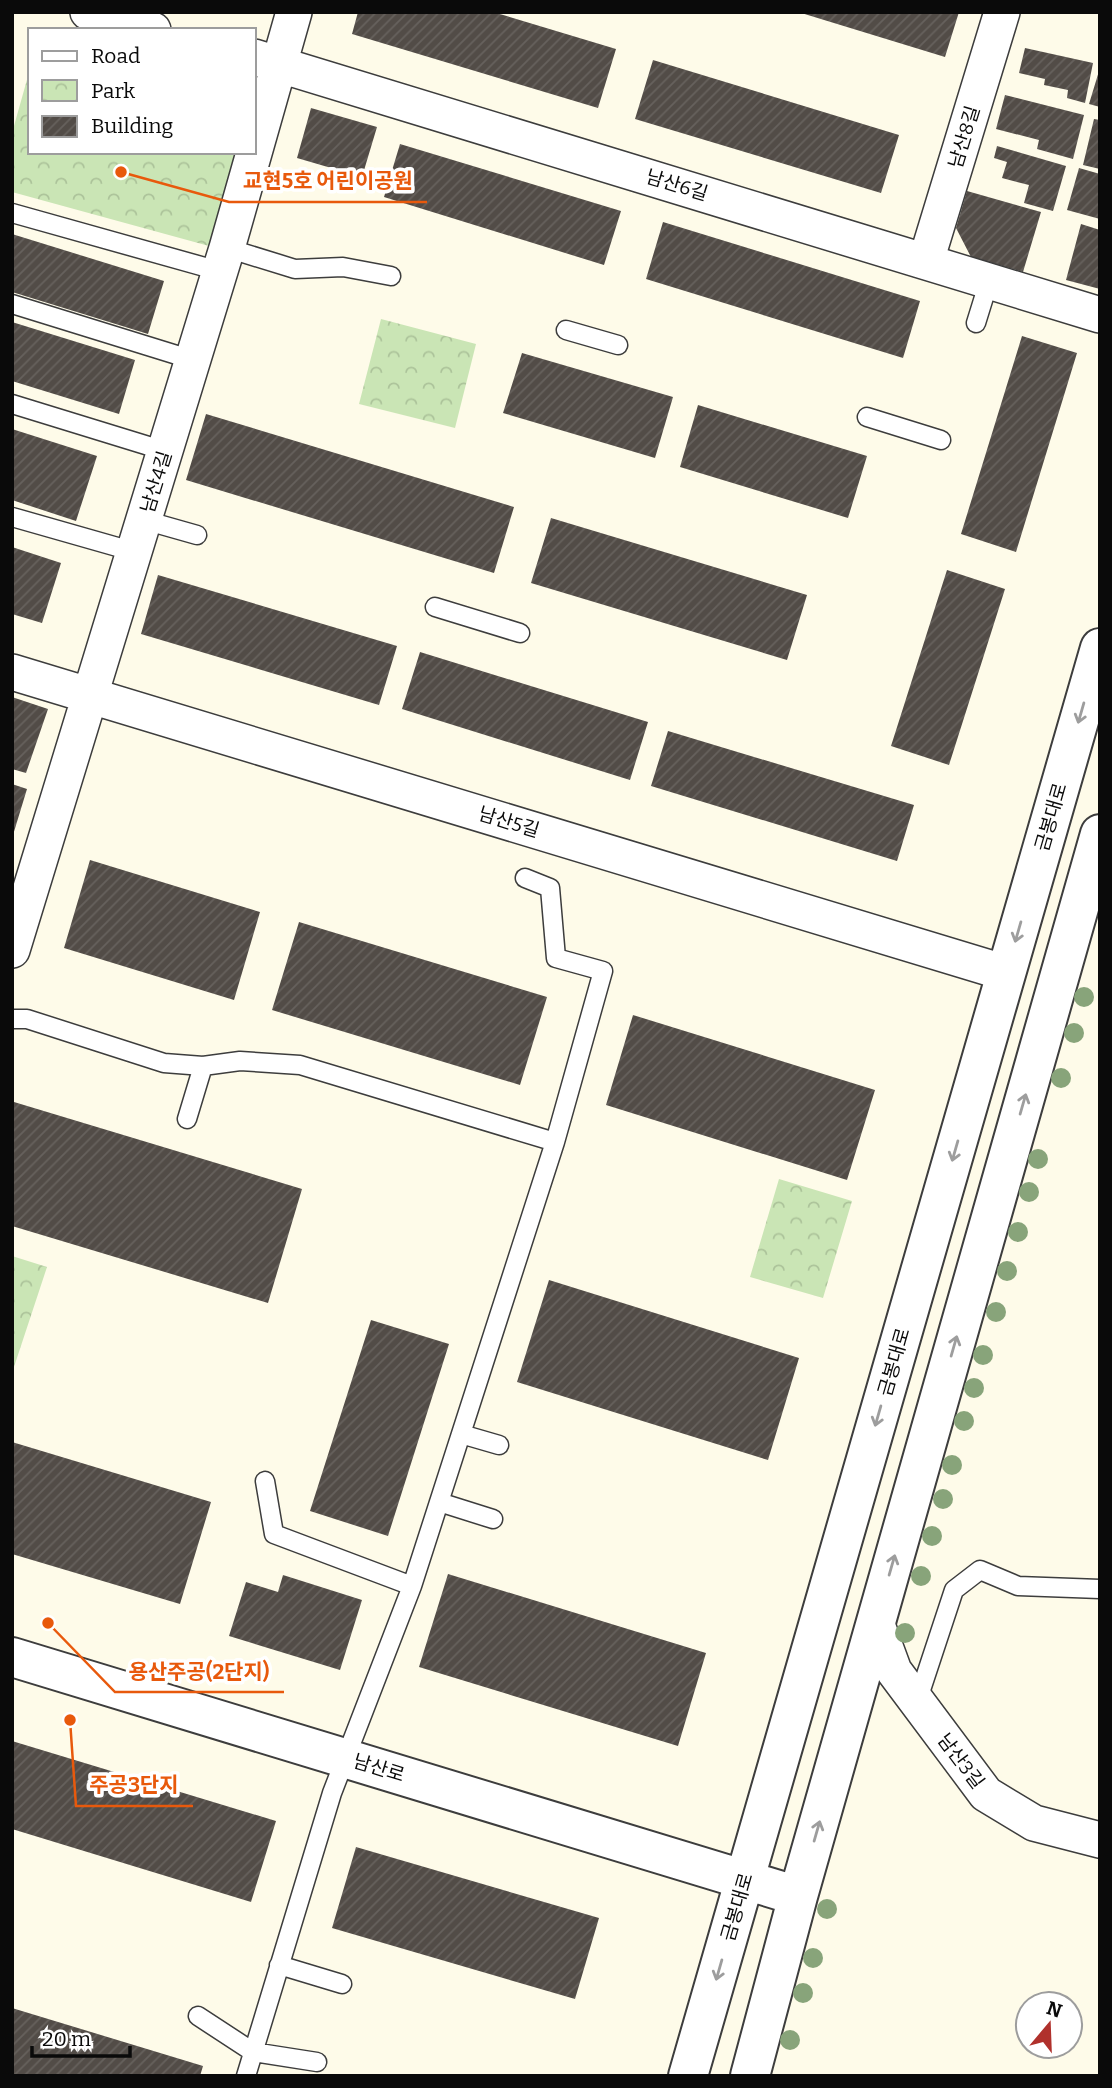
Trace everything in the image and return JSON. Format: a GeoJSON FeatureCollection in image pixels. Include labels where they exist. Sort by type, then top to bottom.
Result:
{"type":"FeatureCollection","features":[{"type":"Feature","properties":{"kind":"street"},"geometry":{"type":"LineString","coordinates":[[88,12],[146,28]]}},
{"type":"Feature","properties":{"kind":"street","name":"남산4길"},"geometry":{"type":"LineString","coordinates":[[256,110],[267,60],[294,12]]}},
{"type":"Feature","properties":{"kind":"street","name":"남산8길"},"geometry":{"type":"LineString","coordinates":[[926,261],[1002,12]]}},
{"type":"Feature","properties":{"kind":"street","name":"남산6길"},"geometry":{"type":"LineString","coordinates":[[267,60],[1100,315]]}},
{"type":"Feature","properties":{"kind":"street","name":"남산4길"},"geometry":{"type":"LineString","coordinates":[[12,950],[92,696],[223,260],[246,154]]}},
{"type":"Feature","properties":{"kind":"street","name":"금봉대로"},"geometry":{"type":"LineString","coordinates":[[688,2076],[1100,648]]}},
{"type":"Feature","properties":{"kind":"street","name":"남산5길"},"geometry":{"type":"LineString","coordinates":[[12,672],[1006,973]]}},
{"type":"Feature","properties":{"kind":"street"},"geometry":{"type":"LineString","coordinates":[[750,2076],[798,1896],[1100,834]]}},
{"type":"Feature","properties":{"kind":"street","name":"남산3길"},"geometry":{"type":"LineString","coordinates":[[876,1622],[894,1671],[986,1794],[1034,1823],[1100,1840]]}},
{"type":"Feature","properties":{"kind":"street","name":"남산로"},"geometry":{"type":"LineString","coordinates":[[12,1657],[798,1896]]}},
{"type":"Feature","properties":{"kind":"lane"},"geometry":{"type":"LineString","coordinates":[[12,213],[223,260],[295,269],[343,267],[391,276]]}},
{"type":"Feature","properties":{"kind":"lane"},"geometry":{"type":"LineString","coordinates":[[976,323],[989,281]]}},
{"type":"Feature","properties":{"kind":"lane"},"geometry":{"type":"LineString","coordinates":[[12,304],[193,360]]}},
{"type":"Feature","properties":{"kind":"lane"},"geometry":{"type":"LineString","coordinates":[[566,330],[618,345]]}},
{"type":"Feature","properties":{"kind":"lane"},"geometry":{"type":"LineString","coordinates":[[12,404],[165,451]]}},
{"type":"Feature","properties":{"kind":"lane"},"geometry":{"type":"LineString","coordinates":[[867,417],[941,440]]}},
{"type":"Feature","properties":{"kind":"lane"},"geometry":{"type":"LineString","coordinates":[[12,517],[140,536],[197,535]]}},
{"type":"Feature","properties":{"kind":"lane"},"geometry":{"type":"LineString","coordinates":[[435,607],[520,633]]}},
{"type":"Feature","properties":{"kind":"lane"},"geometry":{"type":"LineString","coordinates":[[246,2076],[332,1793],[412,1586],[555,1142],[603,971],[556,958],[550,888],[525,878]]}},
{"type":"Feature","properties":{"kind":"lane"},"geometry":{"type":"LineString","coordinates":[[12,1019],[27,1019],[163,1063],[203,1066],[240,1061],[300,1065],[555,1142]]}},
{"type":"Feature","properties":{"kind":"lane"},"geometry":{"type":"LineString","coordinates":[[187,1119],[203,1066]]}},
{"type":"Feature","properties":{"kind":"lane"},"geometry":{"type":"LineString","coordinates":[[461,1434],[499,1445]]}},
{"type":"Feature","properties":{"kind":"lane"},"geometry":{"type":"LineString","coordinates":[[265,1481],[274,1534],[412,1586]]}},
{"type":"Feature","properties":{"kind":"lane"},"geometry":{"type":"LineString","coordinates":[[439,1502],[493,1519]]}},
{"type":"Feature","properties":{"kind":"lane"},"geometry":{"type":"LineString","coordinates":[[917,1702],[954,1590],[980,1570],[1018,1586],[1100,1589]]}},
{"type":"Feature","properties":{"kind":"lane"},"geometry":{"type":"LineString","coordinates":[[279,1965],[342,1984]]}},
{"type":"Feature","properties":{"kind":"lane"},"geometry":{"type":"LineString","coordinates":[[198,2016],[253,2052],[317,2062]]}},
{"type":"Feature","properties":{"kind":"green space"},"geometry":{"type":"Polygon","coordinates":[[[28,76],[28,154],[234,154],[209,246],[12,192],[12,133],[28,76]]]}},
{"type":"Feature","properties":{"kind":"green space"},"geometry":{"type":"Polygon","coordinates":[[[381,319],[476,344],[455,428],[359,404],[381,319]]]}},
{"type":"Feature","properties":{"kind":"green space"},"geometry":{"type":"Polygon","coordinates":[[[779,1179],[852,1201],[823,1298],[750,1277],[779,1179]]]}},
{"type":"Feature","properties":{"kind":"green space"},"geometry":{"type":"Polygon","coordinates":[[[12,1256],[47,1267],[12,1373],[12,1256]]]}},
{"type":"Feature","properties":{"kind":"building"},"geometry":{"type":"Polygon","coordinates":[[[358,12],[493,12],[616,49],[598,108],[352,34],[358,12]]]}},
{"type":"Feature","properties":{"kind":"building"},"geometry":{"type":"Polygon","coordinates":[[[798,12],[959,12],[945,57],[798,12]]]}},
{"type":"Feature","properties":{"kind":"building"},"geometry":{"type":"Polygon","coordinates":[[[1025,48],[1093,63],[1085,103],[1067,98],[1068,90],[1044,85],[1045,79],[1019,73],[1025,48]]]}},
{"type":"Feature","properties":{"kind":"building"},"geometry":{"type":"Polygon","coordinates":[[[653,60],[899,135],[881,193],[635,119],[653,60]]]}},
{"type":"Feature","properties":{"kind":"building"},"geometry":{"type":"Polygon","coordinates":[[[1100,71],[1100,107],[1089,104],[1100,71]]]}},
{"type":"Feature","properties":{"kind":"building"},"geometry":{"type":"Polygon","coordinates":[[[1005,95],[1084,115],[1073,159],[1037,149],[1039,140],[996,129],[1005,95]]]}},
{"type":"Feature","properties":{"kind":"building"},"geometry":{"type":"Polygon","coordinates":[[[311,108],[377,127],[362,177],[297,158],[311,108]]]}},
{"type":"Feature","properties":{"kind":"building"},"geometry":{"type":"Polygon","coordinates":[[[1094,119],[1100,120],[1100,169],[1083,165],[1094,119]]]}},
{"type":"Feature","properties":{"kind":"building"},"geometry":{"type":"Polygon","coordinates":[[[400,144],[621,211],[604,265],[384,197],[400,144]]]}},
{"type":"Feature","properties":{"kind":"building"},"geometry":{"type":"Polygon","coordinates":[[[997,146],[1066,166],[1053,211],[1024,203],[1029,185],[1002,178],[1007,162],[994,158],[997,146]]]}},
{"type":"Feature","properties":{"kind":"building"},"geometry":{"type":"Polygon","coordinates":[[[1079,168],[1100,174],[1100,219],[1067,210],[1079,168]]]}},
{"type":"Feature","properties":{"kind":"building"},"geometry":{"type":"Polygon","coordinates":[[[967,191],[1041,212],[1023,272],[971,257],[956,228],[967,191]]]}},
{"type":"Feature","properties":{"kind":"building"},"geometry":{"type":"Polygon","coordinates":[[[663,222],[920,301],[903,358],[646,279],[663,222]]]}},
{"type":"Feature","properties":{"kind":"building"},"geometry":{"type":"Polygon","coordinates":[[[1081,224],[1100,230],[1100,289],[1066,280],[1081,224]]]}},
{"type":"Feature","properties":{"kind":"building"},"geometry":{"type":"Polygon","coordinates":[[[12,234],[164,281],[148,334],[12,292],[12,234]]]}},
{"type":"Feature","properties":{"kind":"building"},"geometry":{"type":"Polygon","coordinates":[[[12,322],[135,360],[119,414],[12,381],[12,322]]]}},
{"type":"Feature","properties":{"kind":"building"},"geometry":{"type":"Polygon","coordinates":[[[1022,336],[1077,353],[1016,552],[961,534],[1022,336]]]}},
{"type":"Feature","properties":{"kind":"building"},"geometry":{"type":"Polygon","coordinates":[[[522,353],[673,397],[655,458],[503,413],[522,353]]]}},
{"type":"Feature","properties":{"kind":"building"},"geometry":{"type":"Polygon","coordinates":[[[698,405],[867,456],[848,518],[680,467],[698,405]]]}},
{"type":"Feature","properties":{"kind":"building"},"geometry":{"type":"Polygon","coordinates":[[[206,414],[514,507],[494,573],[186,480],[206,414]]]}},
{"type":"Feature","properties":{"kind":"building"},"geometry":{"type":"Polygon","coordinates":[[[12,429],[97,456],[76,521],[12,500],[12,429]]]}},
{"type":"Feature","properties":{"kind":"building"},"geometry":{"type":"Polygon","coordinates":[[[551,518],[807,595],[787,660],[531,583],[551,518]]]}},
{"type":"Feature","properties":{"kind":"building"},"geometry":{"type":"Polygon","coordinates":[[[12,547],[61,563],[42,623],[12,614],[12,547]]]}},
{"type":"Feature","properties":{"kind":"building"},"geometry":{"type":"Polygon","coordinates":[[[947,570],[1005,589],[949,765],[891,746],[947,570]]]}},
{"type":"Feature","properties":{"kind":"building"},"geometry":{"type":"Polygon","coordinates":[[[158,575],[397,646],[379,705],[141,634],[158,575]]]}},
{"type":"Feature","properties":{"kind":"building"},"geometry":{"type":"Polygon","coordinates":[[[420,652],[648,722],[630,780],[402,709],[420,652]]]}},
{"type":"Feature","properties":{"kind":"building"},"geometry":{"type":"Polygon","coordinates":[[[12,697],[48,709],[26,773],[12,769],[12,697]]]}},
{"type":"Feature","properties":{"kind":"building"},"geometry":{"type":"Polygon","coordinates":[[[668,731],[914,805],[897,861],[651,786],[668,731]]]}},
{"type":"Feature","properties":{"kind":"building"},"geometry":{"type":"Polygon","coordinates":[[[12,784],[27,789],[13,835],[12,835],[12,784]]]}},
{"type":"Feature","properties":{"kind":"building"},"geometry":{"type":"Polygon","coordinates":[[[90,860],[260,912],[234,1000],[64,948],[90,860]]]}},
{"type":"Feature","properties":{"kind":"building"},"geometry":{"type":"Polygon","coordinates":[[[299,922],[547,997],[520,1085],[272,1010],[299,922]]]}},
{"type":"Feature","properties":{"kind":"building"},"geometry":{"type":"Polygon","coordinates":[[[633,1015],[875,1090],[847,1180],[606,1105],[633,1015]]]}},
{"type":"Feature","properties":{"kind":"building"},"geometry":{"type":"Polygon","coordinates":[[[14,1102],[302,1189],[268,1303],[12,1226],[14,1102]]]}},
{"type":"Feature","properties":{"kind":"building"},"geometry":{"type":"Polygon","coordinates":[[[549,1280],[799,1358],[768,1460],[517,1382],[549,1280]]]}},
{"type":"Feature","properties":{"kind":"building"},"geometry":{"type":"Polygon","coordinates":[[[371,1320],[449,1344],[388,1536],[310,1511],[371,1320]]]}},
{"type":"Feature","properties":{"kind":"building"},"geometry":{"type":"Polygon","coordinates":[[[12,1442],[211,1502],[180,1604],[12,1554],[12,1442]]]}},
{"type":"Feature","properties":{"kind":"building"},"geometry":{"type":"Polygon","coordinates":[[[448,1574],[706,1653],[678,1746],[419,1667],[448,1574]]]}},
{"type":"Feature","properties":{"kind":"building"},"geometry":{"type":"Polygon","coordinates":[[[283,1575],[362,1600],[340,1670],[229,1636],[246,1582],[278,1592],[283,1575]]]}},
{"type":"Feature","properties":{"kind":"building"},"geometry":{"type":"Polygon","coordinates":[[[12,1741],[276,1821],[251,1902],[12,1829],[12,1741]]]}},
{"type":"Feature","properties":{"kind":"building"},"geometry":{"type":"Polygon","coordinates":[[[356,1847],[599,1918],[575,1999],[332,1928],[356,1847]]]}},
{"type":"Feature","properties":{"kind":"building"},"geometry":{"type":"Polygon","coordinates":[[[12,2008],[203,2066],[200,2076],[12,2076],[12,2008]]]}},
{"type":"Feature","properties":{"kind":"place","name":"교현5호 어린이공원"},"geometry":{"type":"Point","coordinates":[121,172]}},
{"type":"Feature","properties":{"kind":"place","name":"용산주공(2단지)"},"geometry":{"type":"Point","coordinates":[48,1623]}},
{"type":"Feature","properties":{"kind":"place","name":"주공3단지"},"geometry":{"type":"Point","coordinates":[70,1720]}}]}
